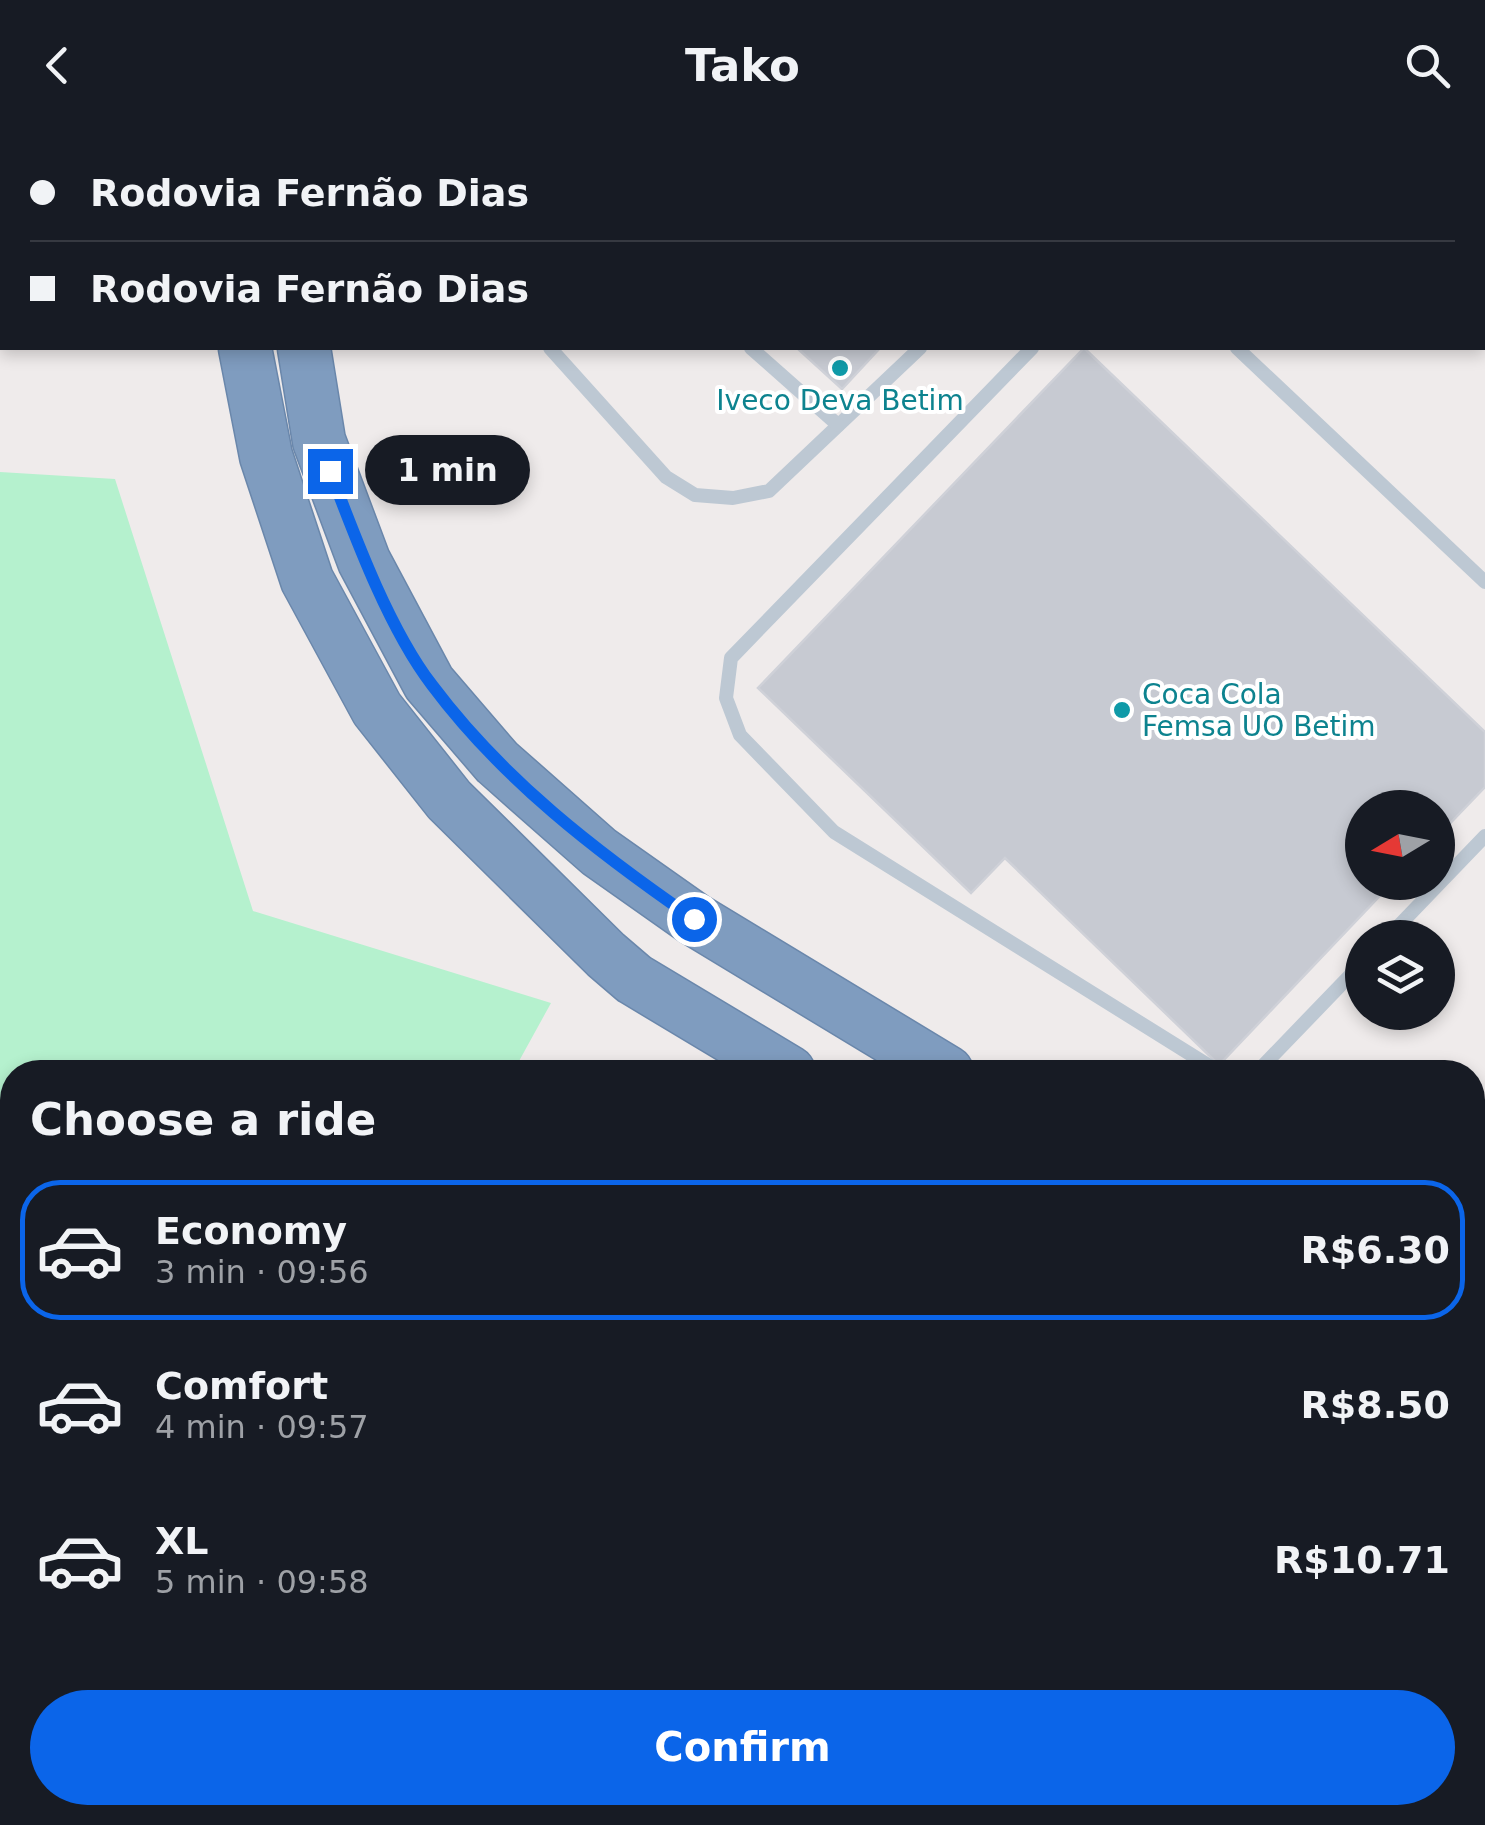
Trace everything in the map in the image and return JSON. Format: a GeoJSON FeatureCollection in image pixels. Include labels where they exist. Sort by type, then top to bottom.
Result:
{"type":"FeatureCollection","features":[{"type":"Feature","properties":{"kind":"highway"},"geometry":{"type":"LineString","coordinates":[[245,350],[266,456],[307,580],[378,709],[449,800],[634,979],[670,1028],[703,1060]]}},
{"type":"Feature","properties":{"kind":"highway"},"geometry":{"type":"LineString","coordinates":[[304,350],[319,441],[364,561],[429,683],[498,762],[599,852],[694,919],[927,1060]]}},
{"type":"Feature","properties":{"kind":"highway"},"geometry":{"type":"LineString","coordinates":[[634,979],[769,1060]]}},
{"type":"Feature","properties":{"kind":"lane"},"geometry":{"type":"LineString","coordinates":[[552,350],[666,477],[695,495],[732,498],[769,491],[918,350]]}},
{"type":"Feature","properties":{"kind":"lane"},"geometry":{"type":"LineString","coordinates":[[753,350],[838,425]]}},
{"type":"Feature","properties":{"kind":"lane"},"geometry":{"type":"LineString","coordinates":[[1030,350],[731,658],[726,698],[740,734],[834,832],[1200,1060]]}},
{"type":"Feature","properties":{"kind":"lane"},"geometry":{"type":"LineString","coordinates":[[1239,350],[1485,582]]}},
{"type":"Feature","properties":{"kind":"lane"},"geometry":{"type":"LineString","coordinates":[[1404,920],[1485,836]]}},
{"type":"Feature","properties":{"kind":"lane"},"geometry":{"type":"LineString","coordinates":[[1269,1060],[1345,981]]}},
{"type":"Feature","properties":{"kind":"green space"},"geometry":{"type":"Polygon","coordinates":[[[0,472],[115,479],[253,911],[551,1003],[520,1060],[0,1060],[0,472]]]}},
{"type":"Feature","properties":{"kind":"building","name":"Iveco Deva Betim"},"geometry":{"type":"Polygon","coordinates":[[[799,350],[878,350],[842,389],[799,350]]]}},
{"type":"Feature","properties":{"kind":"building","name":"Coca Cola Femsa UO Betim"},"geometry":{"type":"Polygon","coordinates":[[[1086,350],[1485,732],[1485,787],[1455,818],[1455,790],[1345,790],[1345,900],[1376,900],[1357,920],[1345,920],[1345,932],[1224,1060],[1214,1060],[1005,858],[971,893],[758,688],[1086,350]]]}},
{"type":"Feature","properties":{"kind":"place","name":"Iveco Deva Betim"},"geometry":{"type":"Point","coordinates":[840,368]}},
{"type":"Feature","properties":{"kind":"place","name":"Coca Cola Femsa UO Betim"},"geometry":{"type":"Point","coordinates":[1122,710]}},
{"type":"Feature","properties":{"kind":"route"},"geometry":{"type":"LineString","coordinates":[[330,471],[364,561],[429,683],[498,762],[573,830],[694,919]]}}]}
